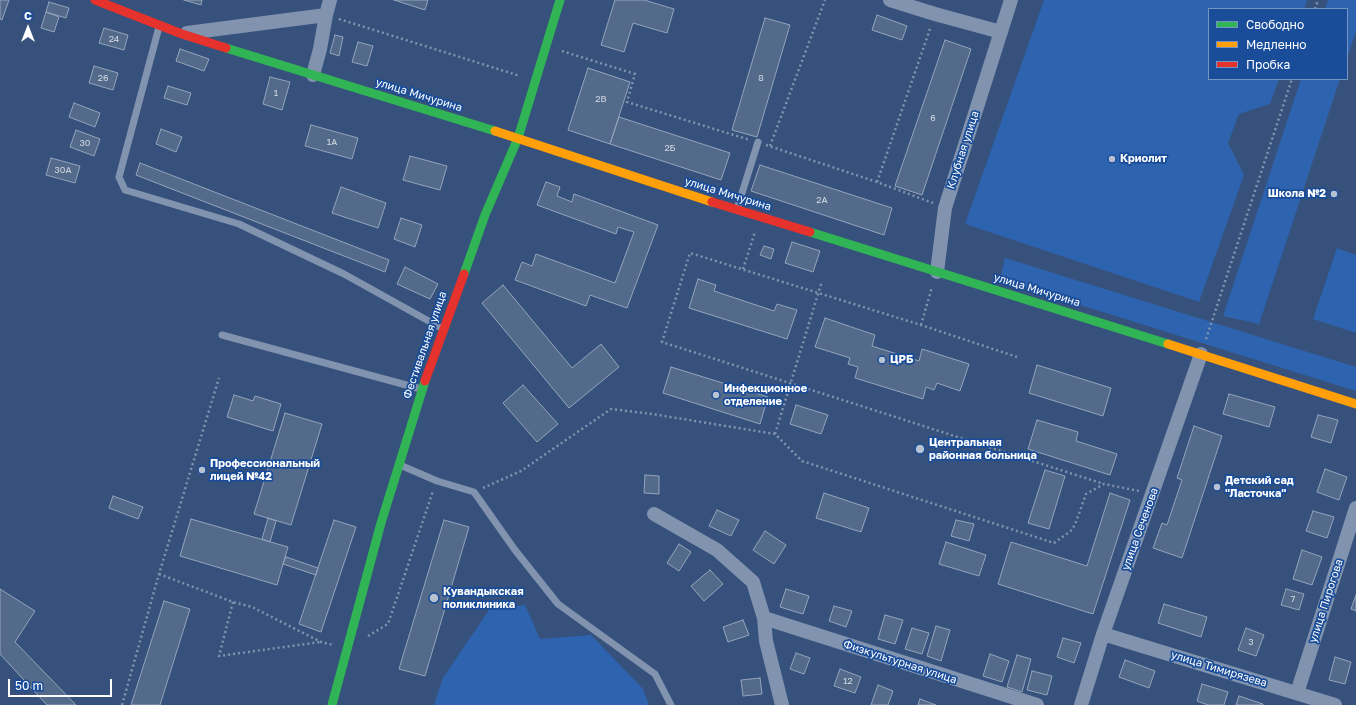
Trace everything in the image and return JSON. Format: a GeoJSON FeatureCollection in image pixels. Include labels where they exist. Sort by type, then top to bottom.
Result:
{"type":"FeatureCollection","features":[{"type":"Feature","properties":{"kind":"street","name":"улица Мичурина"},"geometry":{"type":"LineString","coordinates":[[95,0],[182,34],[518,138],[657,185],[1201,354],[1356,404]]}},
{"type":"Feature","properties":{"kind":"street"},"geometry":{"type":"LineString","coordinates":[[313,75],[330,0]]}},
{"type":"Feature","properties":{"kind":"street","name":"Фестивальная улица"},"geometry":{"type":"LineString","coordinates":[[332,705],[381,523],[422,389],[485,215],[518,138],[560,0]]}},
{"type":"Feature","properties":{"kind":"street"},"geometry":{"type":"LineString","coordinates":[[890,0],[1001,32]]}},
{"type":"Feature","properties":{"kind":"street","name":"Клубная улица"},"geometry":{"type":"LineString","coordinates":[[937,272],[945,208],[1011,0]]}},
{"type":"Feature","properties":{"kind":"street"},"geometry":{"type":"LineString","coordinates":[[182,34],[326,15]]}},
{"type":"Feature","properties":{"kind":"street","name":"улица Сеченова"},"geometry":{"type":"LineString","coordinates":[[1081,705],[1103,634],[1201,354]]}},
{"type":"Feature","properties":{"kind":"street","name":"улица Пирогова"},"geometry":{"type":"LineString","coordinates":[[1297,693],[1356,508]]}},
{"type":"Feature","properties":{"kind":"street"},"geometry":{"type":"LineString","coordinates":[[654,514],[717,550],[753,582],[764,618],[766,641],[782,705]]}},
{"type":"Feature","properties":{"kind":"street","name":"Физкультурная улица"},"geometry":{"type":"LineString","coordinates":[[764,618],[1037,705]]}},
{"type":"Feature","properties":{"kind":"street","name":"улица Тимирязева"},"geometry":{"type":"LineString","coordinates":[[1103,634],[1335,705]]}},
{"type":"Feature","properties":{"kind":"lane"},"geometry":{"type":"LineString","coordinates":[[159,25],[119,177],[125,190],[239,224],[344,274],[443,329]]}},
{"type":"Feature","properties":{"kind":"lane"},"geometry":{"type":"LineString","coordinates":[[737,210],[758,142]]}},
{"type":"Feature","properties":{"kind":"lane"},"geometry":{"type":"LineString","coordinates":[[222,335],[422,389]]}},
{"type":"Feature","properties":{"kind":"lane"},"geometry":{"type":"LineString","coordinates":[[400,465],[437,481],[474,492],[515,550],[558,604],[655,674],[672,705]]}},
{"type":"Feature","properties":{"kind":"path"},"geometry":{"type":"LineString","coordinates":[[770,146],[825,0]]}},
{"type":"Feature","properties":{"kind":"path"},"geometry":{"type":"LineString","coordinates":[[877,182],[935,14]]}},
{"type":"Feature","properties":{"kind":"path"},"geometry":{"type":"LineString","coordinates":[[326,15],[535,81]]}},
{"type":"Feature","properties":{"kind":"path"},"geometry":{"type":"LineString","coordinates":[[546,46],[635,74],[626,102],[758,142],[877,182],[945,208]]}},
{"type":"Feature","properties":{"kind":"path"},"geometry":{"type":"LineString","coordinates":[[1201,354],[1292,80]]}},
{"type":"Feature","properties":{"kind":"path"},"geometry":{"type":"LineString","coordinates":[[743,270],[760,217]]}},
{"type":"Feature","properties":{"kind":"path"},"geometry":{"type":"LineString","coordinates":[[1017,356],[690,253],[662,342],[1104,484],[1153,494]]}},
{"type":"Feature","properties":{"kind":"path"},"geometry":{"type":"LineString","coordinates":[[921,325],[937,272]]}},
{"type":"Feature","properties":{"kind":"path"},"geometry":{"type":"LineString","coordinates":[[775,434],[822,281]]}},
{"type":"Feature","properties":{"kind":"path"},"geometry":{"type":"LineString","coordinates":[[122,705],[219,378]]}},
{"type":"Feature","properties":{"kind":"path"},"geometry":{"type":"LineString","coordinates":[[474,492],[521,471],[611,409],[652,414],[775,434],[802,461],[1054,543],[1072,530],[1086,494],[1104,484]]}},
{"type":"Feature","properties":{"kind":"path"},"geometry":{"type":"LineString","coordinates":[[160,574],[233,602],[252,607],[321,642],[346,649],[388,624],[437,481]]}},
{"type":"Feature","properties":{"kind":"path"},"geometry":{"type":"LineString","coordinates":[[233,602],[220,656],[321,642]]}},
{"type":"Feature","properties":{"kind":"shaded area","name":"Криолит"},"geometry":{"type":"Polygon","coordinates":[[[1044,0],[1307,0],[1304,8],[1208,8],[1208,80],[1279,80],[1270,104],[1239,114],[1228,143],[1244,175],[1199,302],[965,224],[1044,0]]]}},
{"type":"Feature","properties":{"kind":"shaded area"},"geometry":{"type":"Polygon","coordinates":[[[1328,0],[1356,0],[1356,31],[1348,56],[1348,8],[1325,8],[1328,0]]]}},
{"type":"Feature","properties":{"kind":"shaded area"},"geometry":{"type":"Polygon","coordinates":[[[1301,80],[1340,80],[1259,324],[1223,316],[1301,80]]]}},
{"type":"Feature","properties":{"kind":"shaded area"},"geometry":{"type":"Polygon","coordinates":[[[1337,248],[1356,255],[1356,333],[1313,319],[1337,248]]]}},
{"type":"Feature","properties":{"kind":"shaded area"},"geometry":{"type":"Polygon","coordinates":[[[1005,258],[1356,367],[1356,391],[1000,280],[1005,258]]]}},
{"type":"Feature","properties":{"kind":"shaded area"},"geometry":{"type":"Polygon","coordinates":[[[525,605],[540,639],[591,635],[643,689],[649,705],[434,705],[443,678],[489,610],[525,605]]]}},
{"type":"Feature","properties":{"kind":"building"},"geometry":{"type":"Polygon","coordinates":[[[0,0],[9,0],[2,20],[0,19],[0,0]]]}},
{"type":"Feature","properties":{"kind":"building"},"geometry":{"type":"Polygon","coordinates":[[[184,0],[202,0],[201,5],[184,0]]]}},
{"type":"Feature","properties":{"kind":"building"},"geometry":{"type":"Polygon","coordinates":[[[394,0],[428,0],[425,10],[394,0]]]}},
{"type":"Feature","properties":{"kind":"building"},"geometry":{"type":"Polygon","coordinates":[[[615,0],[644,0],[674,9],[667,33],[633,23],[624,52],[601,45],[615,0]]]}},
{"type":"Feature","properties":{"kind":"building"},"geometry":{"type":"Polygon","coordinates":[[[49,2],[69,8],[66,18],[46,12],[49,2]]]}},
{"type":"Feature","properties":{"kind":"building"},"geometry":{"type":"Polygon","coordinates":[[[46,12],[59,17],[54,32],[41,28],[46,12]]]}},
{"type":"Feature","properties":{"kind":"building"},"geometry":{"type":"Polygon","coordinates":[[[877,15],[907,26],[902,40],[872,30],[877,15]]]}},
{"type":"Feature","properties":{"kind":"building"},"geometry":{"type":"Polygon","coordinates":[[[765,18],[790,25],[757,137],[732,130],[765,18]]]}},
{"type":"Feature","properties":{"kind":"building"},"geometry":{"type":"Polygon","coordinates":[[[104,28],[128,35],[124,50],[99,43],[104,28]]]}},
{"type":"Feature","properties":{"kind":"building"},"geometry":{"type":"Polygon","coordinates":[[[335,35],[343,37],[339,56],[330,53],[335,35]]]}},
{"type":"Feature","properties":{"kind":"building"},"geometry":{"type":"Polygon","coordinates":[[[945,40],[971,49],[922,195],[895,186],[945,40]]]}},
{"type":"Feature","properties":{"kind":"building"},"geometry":{"type":"Polygon","coordinates":[[[358,42],[373,46],[367,66],[352,62],[358,42]]]}},
{"type":"Feature","properties":{"kind":"building"},"geometry":{"type":"Polygon","coordinates":[[[180,49],[209,59],[204,71],[176,61],[180,49]]]}},
{"type":"Feature","properties":{"kind":"building"},"geometry":{"type":"Polygon","coordinates":[[[94,66],[118,73],[113,90],[89,83],[94,66]]]}},
{"type":"Feature","properties":{"kind":"building"},"geometry":{"type":"Polygon","coordinates":[[[588,68],[630,82],[610,144],[568,130],[588,68]]]}},
{"type":"Feature","properties":{"kind":"building"},"geometry":{"type":"Polygon","coordinates":[[[270,77],[290,82],[282,110],[263,104],[270,77]]]}},
{"type":"Feature","properties":{"kind":"building"},"geometry":{"type":"Polygon","coordinates":[[[168,86],[191,93],[187,105],[164,98],[168,86]]]}},
{"type":"Feature","properties":{"kind":"building"},"geometry":{"type":"Polygon","coordinates":[[[74,103],[100,113],[95,127],[69,117],[74,103]]]}},
{"type":"Feature","properties":{"kind":"building"},"geometry":{"type":"Polygon","coordinates":[[[619,117],[730,153],[721,180],[610,144],[619,117]]]}},
{"type":"Feature","properties":{"kind":"building"},"geometry":{"type":"Polygon","coordinates":[[[311,125],[358,138],[352,159],[305,146],[311,125]]]}},
{"type":"Feature","properties":{"kind":"building"},"geometry":{"type":"Polygon","coordinates":[[[161,129],[182,137],[176,152],[156,144],[161,129]]]}},
{"type":"Feature","properties":{"kind":"building"},"geometry":{"type":"Polygon","coordinates":[[[76,130],[100,139],[94,156],[70,147],[76,130]]]}},
{"type":"Feature","properties":{"kind":"building"},"geometry":{"type":"Polygon","coordinates":[[[410,156],[447,166],[440,190],[403,180],[410,156]]]}},
{"type":"Feature","properties":{"kind":"building"},"geometry":{"type":"Polygon","coordinates":[[[51,158],[80,166],[75,183],[46,175],[51,158]]]}},
{"type":"Feature","properties":{"kind":"building"},"geometry":{"type":"Polygon","coordinates":[[[140,163],[389,260],[385,272],[136,175],[140,163]]]}},
{"type":"Feature","properties":{"kind":"building"},"geometry":{"type":"Polygon","coordinates":[[[760,165],[892,208],[884,235],[751,191],[760,165]]]}},
{"type":"Feature","properties":{"kind":"building"},"geometry":{"type":"Polygon","coordinates":[[[546,182],[560,187],[557,196],[572,202],[574,194],[658,225],[627,308],[590,295],[586,306],[515,280],[522,262],[532,266],[536,254],[615,283],[634,232],[618,227],[616,234],[537,205],[546,182]]]}},
{"type":"Feature","properties":{"kind":"building"},"geometry":{"type":"Polygon","coordinates":[[[341,187],[386,203],[378,228],[332,213],[341,187]]]}},
{"type":"Feature","properties":{"kind":"building"},"geometry":{"type":"Polygon","coordinates":[[[401,218],[422,225],[415,247],[394,239],[401,218]]]}},
{"type":"Feature","properties":{"kind":"building"},"geometry":{"type":"Polygon","coordinates":[[[792,242],[820,251],[813,272],[785,263],[792,242]]]}},
{"type":"Feature","properties":{"kind":"building"},"geometry":{"type":"Polygon","coordinates":[[[764,246],[774,249],[771,259],[760,255],[764,246]]]}},
{"type":"Feature","properties":{"kind":"building"},"geometry":{"type":"Polygon","coordinates":[[[405,267],[438,284],[430,299],[397,284],[405,267]]]}},
{"type":"Feature","properties":{"kind":"building"},"geometry":{"type":"Polygon","coordinates":[[[698,279],[716,285],[714,291],[774,311],[777,304],[797,310],[787,339],[689,308],[698,279]]]}},
{"type":"Feature","properties":{"kind":"building"},"geometry":{"type":"Polygon","coordinates":[[[503,285],[572,368],[601,344],[619,367],[569,408],[482,303],[503,285]]]}},
{"type":"Feature","properties":{"kind":"building","name":"ЦРБ"},"geometry":{"type":"Polygon","coordinates":[[[825,318],[875,335],[872,346],[919,361],[922,349],[969,364],[960,391],[937,383],[934,390],[926,387],[923,399],[855,378],[858,367],[848,364],[850,358],[815,347],[825,318]]]}},
{"type":"Feature","properties":{"kind":"building"},"geometry":{"type":"Polygon","coordinates":[[[1037,365],[1111,388],[1103,416],[1029,393],[1037,365]]]}},
{"type":"Feature","properties":{"kind":"building","name":"Инфекционное отделение"},"geometry":{"type":"Polygon","coordinates":[[[671,367],[768,397],[760,424],[663,393],[671,367]]]}},
{"type":"Feature","properties":{"kind":"building"},"geometry":{"type":"Polygon","coordinates":[[[523,385],[558,424],[537,442],[503,403],[523,385]]]}},
{"type":"Feature","properties":{"kind":"building"},"geometry":{"type":"Polygon","coordinates":[[[1229,394],[1275,407],[1269,427],[1223,414],[1229,394]]]}},
{"type":"Feature","properties":{"kind":"building"},"geometry":{"type":"Polygon","coordinates":[[[234,395],[253,401],[255,396],[281,404],[273,431],[227,417],[234,395]]]}},
{"type":"Feature","properties":{"kind":"building"},"geometry":{"type":"Polygon","coordinates":[[[796,405],[828,415],[821,434],[790,424],[796,405]]]}},
{"type":"Feature","properties":{"kind":"building"},"geometry":{"type":"Polygon","coordinates":[[[285,413],[322,424],[291,525],[254,514],[285,413]]]}},
{"type":"Feature","properties":{"kind":"building"},"geometry":{"type":"Polygon","coordinates":[[[1318,415],[1338,420],[1331,443],[1311,437],[1318,415]]]}},
{"type":"Feature","properties":{"kind":"building"},"geometry":{"type":"Polygon","coordinates":[[[1037,420],[1078,432],[1076,441],[1117,454],[1110,475],[1028,449],[1037,420]]]}},
{"type":"Feature","properties":{"kind":"building"},"geometry":{"type":"Polygon","coordinates":[[[1194,426],[1222,436],[1182,558],[1153,548],[1162,523],[1167,525],[1182,480],[1177,478],[1194,426]]]}},
{"type":"Feature","properties":{"kind":"building"},"geometry":{"type":"Polygon","coordinates":[[[1325,469],[1347,477],[1339,500],[1317,492],[1325,469]]]}},
{"type":"Feature","properties":{"kind":"building"},"geometry":{"type":"Polygon","coordinates":[[[1045,470],[1065,476],[1049,529],[1028,523],[1045,470]]]}},
{"type":"Feature","properties":{"kind":"building"},"geometry":{"type":"Polygon","coordinates":[[[645,475],[659,476],[659,494],[644,493],[645,475]]]}},
{"type":"Feature","properties":{"kind":"building"},"geometry":{"type":"Polygon","coordinates":[[[824,493],[869,508],[861,532],[816,518],[824,493]]]}},
{"type":"Feature","properties":{"kind":"building"},"geometry":{"type":"Polygon","coordinates":[[[1110,493],[1130,500],[1093,614],[998,584],[1011,542],[1087,566],[1110,493]]]}},
{"type":"Feature","properties":{"kind":"building"},"geometry":{"type":"Polygon","coordinates":[[[113,496],[143,507],[138,519],[109,508],[113,496]]]}},
{"type":"Feature","properties":{"kind":"building"},"geometry":{"type":"Polygon","coordinates":[[[717,510],[739,520],[731,536],[709,526],[717,510]]]}},
{"type":"Feature","properties":{"kind":"building"},"geometry":{"type":"Polygon","coordinates":[[[1313,511],[1334,517],[1327,538],[1306,531],[1313,511]]]}},
{"type":"Feature","properties":{"kind":"building"},"geometry":{"type":"Polygon","coordinates":[[[268,518],[276,521],[270,542],[262,539],[268,518]]]}},
{"type":"Feature","properties":{"kind":"building"},"geometry":{"type":"Polygon","coordinates":[[[191,519],[288,547],[277,585],[180,556],[191,519]]]}},
{"type":"Feature","properties":{"kind":"building"},"geometry":{"type":"Polygon","coordinates":[[[334,520],[356,527],[321,632],[299,624],[334,520]]]}},
{"type":"Feature","properties":{"kind":"building","name":"Кувандыкская поликлиника"},"geometry":{"type":"Polygon","coordinates":[[[444,520],[469,527],[425,676],[399,669],[444,520]]]}},
{"type":"Feature","properties":{"kind":"building"},"geometry":{"type":"Polygon","coordinates":[[[956,520],[974,524],[969,541],[951,536],[956,520]]]}},
{"type":"Feature","properties":{"kind":"building"},"geometry":{"type":"Polygon","coordinates":[[[765,531],[786,545],[774,564],[753,550],[765,531]]]}},
{"type":"Feature","properties":{"kind":"building"},"geometry":{"type":"Polygon","coordinates":[[[946,542],[986,555],[979,576],[939,564],[946,542]]]}},
{"type":"Feature","properties":{"kind":"building"},"geometry":{"type":"Polygon","coordinates":[[[679,544],[691,552],[679,571],[667,563],[679,544]]]}},
{"type":"Feature","properties":{"kind":"building"},"geometry":{"type":"Polygon","coordinates":[[[1302,550],[1322,557],[1312,585],[1293,579],[1302,550]]]}},
{"type":"Feature","properties":{"kind":"building"},"geometry":{"type":"Polygon","coordinates":[[[286,557],[318,568],[316,575],[283,564],[286,557]]]}},
{"type":"Feature","properties":{"kind":"building"},"geometry":{"type":"Polygon","coordinates":[[[710,570],[723,584],[704,601],[691,586],[710,570]]]}},
{"type":"Feature","properties":{"kind":"building"},"geometry":{"type":"Polygon","coordinates":[[[0,589],[35,611],[15,642],[76,705],[47,705],[0,654],[0,589]]]}},
{"type":"Feature","properties":{"kind":"building"},"geometry":{"type":"Polygon","coordinates":[[[786,589],[809,596],[803,614],[780,607],[786,589]]]}},
{"type":"Feature","properties":{"kind":"building"},"geometry":{"type":"Polygon","coordinates":[[[1286,589],[1304,594],[1299,610],[1281,605],[1286,589]]]}},
{"type":"Feature","properties":{"kind":"building"},"geometry":{"type":"Polygon","coordinates":[[[1356,595],[1356,611],[1351,609],[1356,595]]]}},
{"type":"Feature","properties":{"kind":"building"},"geometry":{"type":"Polygon","coordinates":[[[164,601],[190,609],[160,705],[131,705],[164,601]]]}},
{"type":"Feature","properties":{"kind":"building"},"geometry":{"type":"Polygon","coordinates":[[[1164,604],[1207,617],[1201,637],[1158,623],[1164,604]]]}},
{"type":"Feature","properties":{"kind":"building"},"geometry":{"type":"Polygon","coordinates":[[[834,606],[852,611],[846,627],[829,621],[834,606]]]}},
{"type":"Feature","properties":{"kind":"building"},"geometry":{"type":"Polygon","coordinates":[[[885,615],[903,620],[895,644],[878,639],[885,615]]]}},
{"type":"Feature","properties":{"kind":"building"},"geometry":{"type":"Polygon","coordinates":[[[743,620],[749,635],[728,642],[723,627],[743,620]]]}},
{"type":"Feature","properties":{"kind":"building"},"geometry":{"type":"Polygon","coordinates":[[[936,626],[950,630],[941,661],[927,656],[936,626]]]}},
{"type":"Feature","properties":{"kind":"building"},"geometry":{"type":"Polygon","coordinates":[[[912,628],[929,633],[922,654],[905,649],[912,628]]]}},
{"type":"Feature","properties":{"kind":"building"},"geometry":{"type":"Polygon","coordinates":[[[1246,628],[1264,635],[1256,656],[1238,650],[1246,628]]]}},
{"type":"Feature","properties":{"kind":"building"},"geometry":{"type":"Polygon","coordinates":[[[1063,638],[1081,643],[1074,663],[1057,657],[1063,638]]]}},
{"type":"Feature","properties":{"kind":"building"},"geometry":{"type":"Polygon","coordinates":[[[796,653],[810,658],[804,674],[790,669],[796,653]]]}},
{"type":"Feature","properties":{"kind":"building"},"geometry":{"type":"Polygon","coordinates":[[[990,654],[1009,661],[1002,682],[983,676],[990,654]]]}},
{"type":"Feature","properties":{"kind":"building"},"geometry":{"type":"Polygon","coordinates":[[[1017,655],[1031,659],[1022,692],[1007,687],[1017,655]]]}},
{"type":"Feature","properties":{"kind":"building"},"geometry":{"type":"Polygon","coordinates":[[[1335,657],[1351,662],[1345,684],[1329,680],[1335,657]]]}},
{"type":"Feature","properties":{"kind":"building"},"geometry":{"type":"Polygon","coordinates":[[[1125,660],[1155,671],[1149,688],[1119,677],[1125,660]]]}},
{"type":"Feature","properties":{"kind":"building"},"geometry":{"type":"Polygon","coordinates":[[[840,669],[861,677],[855,693],[834,686],[840,669]]]}},
{"type":"Feature","properties":{"kind":"building"},"geometry":{"type":"Polygon","coordinates":[[[1032,671],[1052,676],[1047,695],[1027,690],[1032,671]]]}},
{"type":"Feature","properties":{"kind":"building"},"geometry":{"type":"Polygon","coordinates":[[[760,678],[762,694],[743,696],[741,680],[760,678]]]}},
{"type":"Feature","properties":{"kind":"building"},"geometry":{"type":"Polygon","coordinates":[[[1202,684],[1228,692],[1224,705],[1208,705],[1197,701],[1202,684]]]}},
{"type":"Feature","properties":{"kind":"building"},"geometry":{"type":"Polygon","coordinates":[[[878,685],[893,691],[888,705],[871,705],[878,685]]]}},
{"type":"Feature","properties":{"kind":"building"},"geometry":{"type":"Polygon","coordinates":[[[1239,696],[1263,704],[1263,705],[1236,705],[1239,696]]]}},
{"type":"Feature","properties":{"kind":"building"},"geometry":{"type":"Polygon","coordinates":[[[920,699],[936,705],[918,705],[920,699]]]}},
{"type":"Feature","properties":{"kind":"traffic: fast"},"geometry":{"type":"LineString","coordinates":[[464,274],[485,215],[518,138],[560,0]]}},
{"type":"Feature","properties":{"kind":"traffic: fast"},"geometry":{"type":"LineString","coordinates":[[226,48],[495,131]]}},
{"type":"Feature","properties":{"kind":"traffic: fast"},"geometry":{"type":"LineString","coordinates":[[810,232],[1168,344]]}},
{"type":"Feature","properties":{"kind":"traffic: fast"},"geometry":{"type":"LineString","coordinates":[[332,705],[381,523],[425,381]]}},
{"type":"Feature","properties":{"kind":"traffic: slow"},"geometry":{"type":"LineString","coordinates":[[495,131],[712,202]]}},
{"type":"Feature","properties":{"kind":"traffic: slow"},"geometry":{"type":"LineString","coordinates":[[1168,344],[1356,404]]}},
{"type":"Feature","properties":{"kind":"traffic: jam"},"geometry":{"type":"LineString","coordinates":[[95,0],[182,34],[226,48]]}},
{"type":"Feature","properties":{"kind":"traffic: jam"},"geometry":{"type":"LineString","coordinates":[[712,202],[810,232]]}},
{"type":"Feature","properties":{"kind":"traffic: jam"},"geometry":{"type":"LineString","coordinates":[[425,381],[464,274]]}},
{"type":"Feature","properties":{"kind":"place","name":"Криолит"},"geometry":{"type":"Point","coordinates":[1112,159]}},
{"type":"Feature","properties":{"kind":"place","name":"Школа №2"},"geometry":{"type":"Point","coordinates":[1334,194]}},
{"type":"Feature","properties":{"kind":"place","name":"ЦРБ"},"geometry":{"type":"Point","coordinates":[882,360]}},
{"type":"Feature","properties":{"kind":"place","name":"Инфекционное отделение"},"geometry":{"type":"Point","coordinates":[716,395]}},
{"type":"Feature","properties":{"kind":"place","name":"Центральная районная больница"},"geometry":{"type":"Point","coordinates":[920,449]}},
{"type":"Feature","properties":{"kind":"place","name":"Профессиональный лицей №42"},"geometry":{"type":"Point","coordinates":[202,470]}},
{"type":"Feature","properties":{"kind":"place","name":"Детский сад \"Ласточка\""},"geometry":{"type":"Point","coordinates":[1217,487]}},
{"type":"Feature","properties":{"kind":"place","name":"Кувандыкская поликлиника"},"geometry":{"type":"Point","coordinates":[434,598]}}]}
